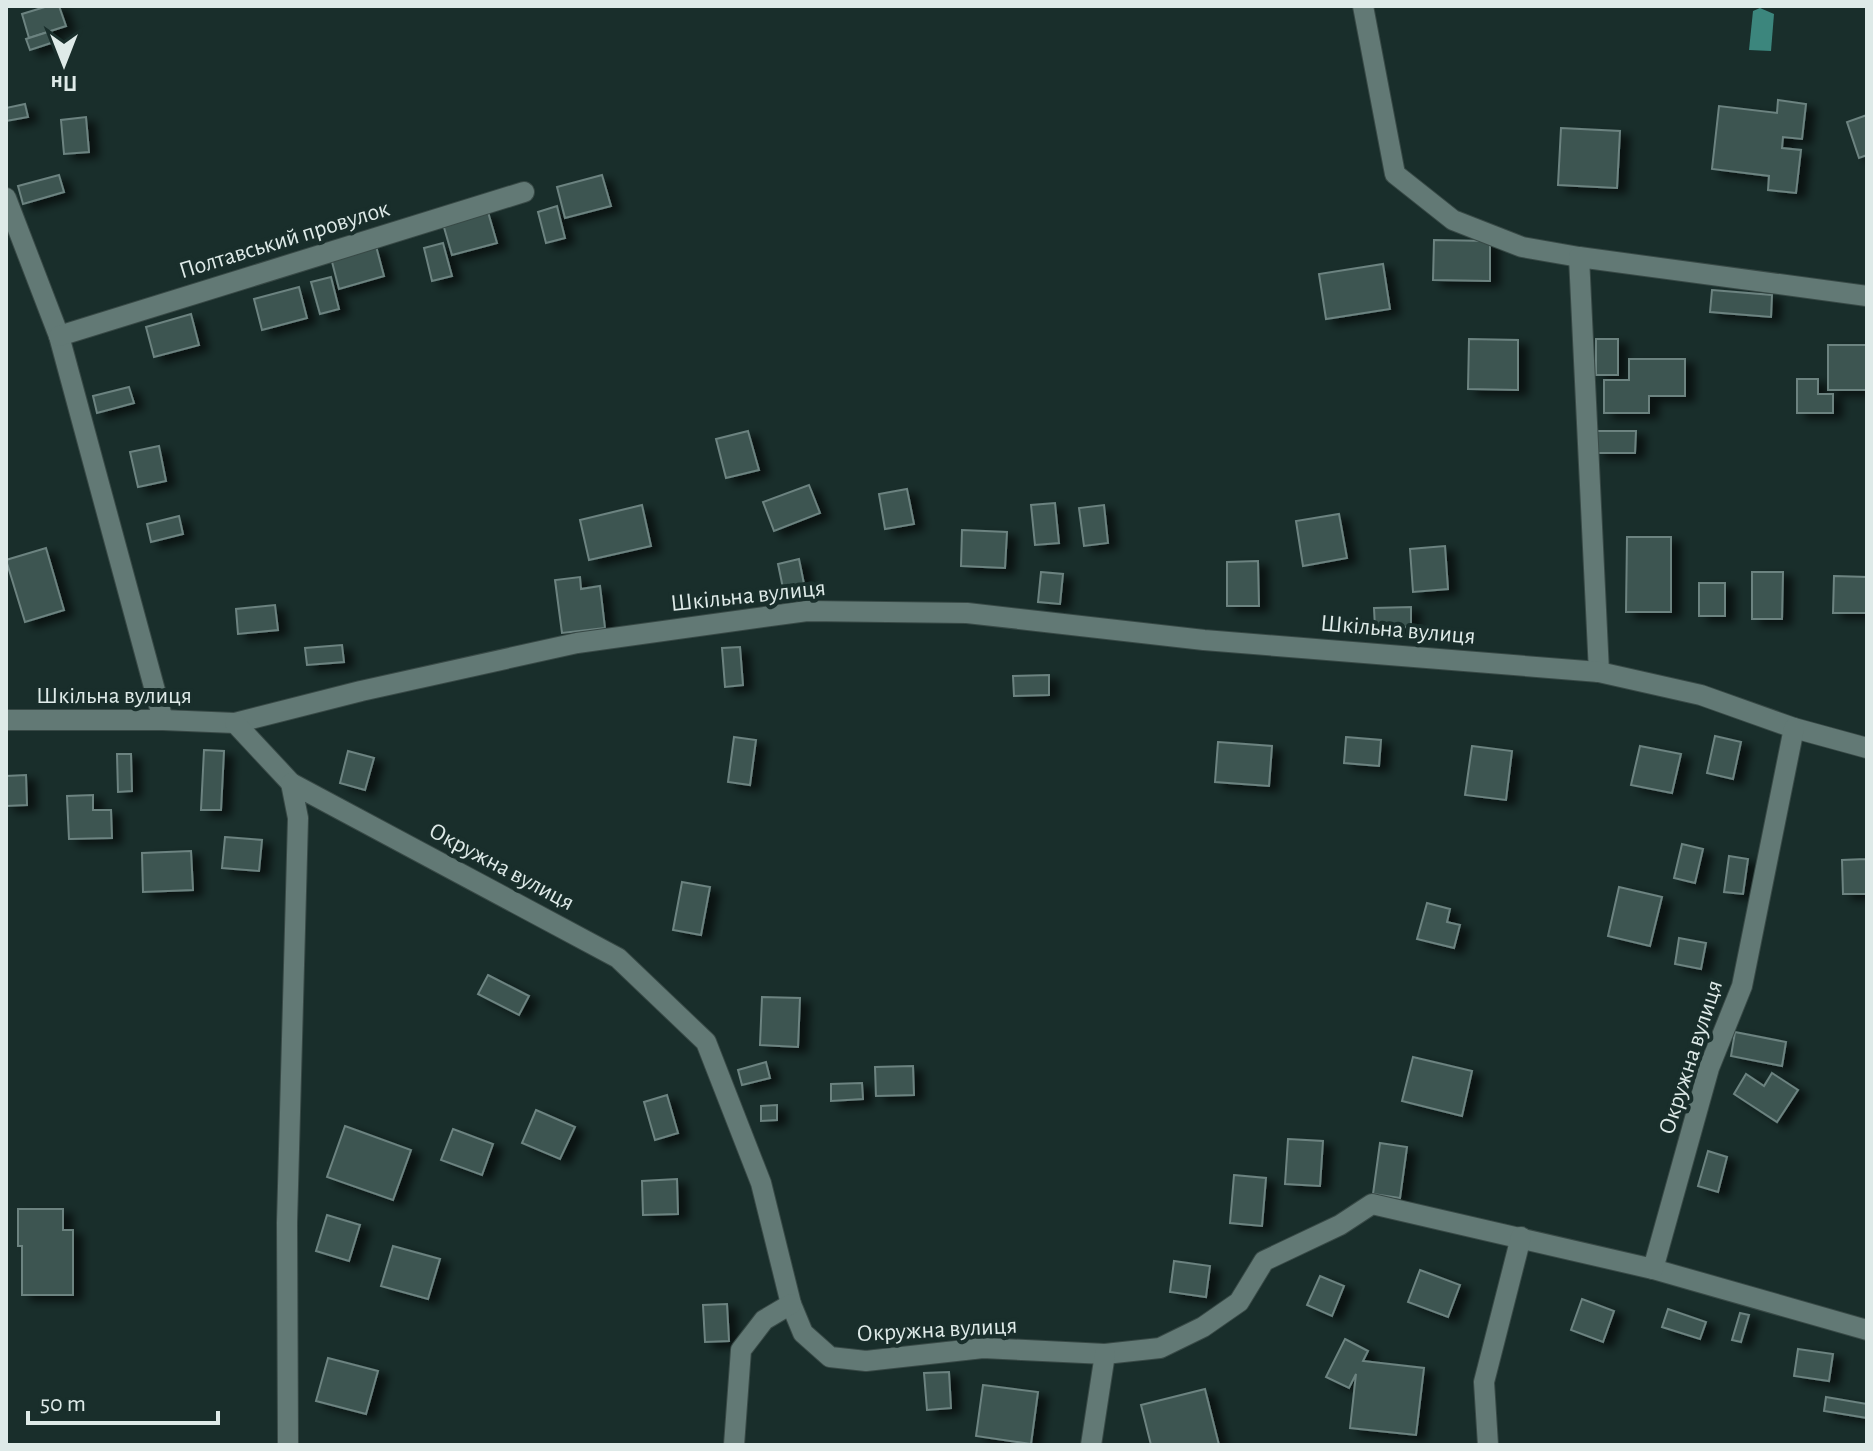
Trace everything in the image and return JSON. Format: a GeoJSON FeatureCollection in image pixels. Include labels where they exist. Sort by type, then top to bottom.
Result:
{"type":"FeatureCollection","features":[{"type":"Feature","properties":{"kind":"street"},"geometry":{"type":"LineString","coordinates":[[1363,6],[1395,174],[1453,220],[1522,247],[1867,296]]}},
{"type":"Feature","properties":{"kind":"street","name":"Полтавський провулок"},"geometry":{"type":"LineString","coordinates":[[59,336],[524,192]]}},
{"type":"Feature","properties":{"kind":"street"},"geometry":{"type":"LineString","coordinates":[[6,198],[59,336],[163,720]]}},
{"type":"Feature","properties":{"kind":"street"},"geometry":{"type":"LineString","coordinates":[[1579,257],[1599,672]]}},
{"type":"Feature","properties":{"kind":"street","name":"Шкільна вулиця"},"geometry":{"type":"LineString","coordinates":[[6,720],[235,723],[361,691],[577,643],[807,611],[967,613],[1204,640],[1599,672],[1701,695],[1794,728],[1867,748]]}},
{"type":"Feature","properties":{"kind":"street"},"geometry":{"type":"LineString","coordinates":[[235,723],[291,783],[298,818],[287,1223],[288,1445]]}},
{"type":"Feature","properties":{"kind":"street","name":"Окружна вулиця"},"geometry":{"type":"LineString","coordinates":[[291,783],[618,958],[706,1042],[761,1183],[791,1304],[803,1333],[830,1357],[866,1361],[983,1348],[1105,1354],[1160,1348],[1203,1327],[1239,1302],[1264,1261],[1340,1225],[1372,1204],[1653,1269],[1709,1068],[1742,986],[1794,728]]}},
{"type":"Feature","properties":{"kind":"street"},"geometry":{"type":"LineString","coordinates":[[1488,1445],[1484,1382],[1521,1237]]}},
{"type":"Feature","properties":{"kind":"street"},"geometry":{"type":"LineString","coordinates":[[1653,1269],[1867,1330]]}},
{"type":"Feature","properties":{"kind":"street"},"geometry":{"type":"LineString","coordinates":[[734,1445],[741,1350],[764,1320],[791,1304]]}},
{"type":"Feature","properties":{"kind":"street"},"geometry":{"type":"LineString","coordinates":[[1091,1445],[1105,1354]]}},
{"type":"Feature","properties":{"kind":"water"},"geometry":{"type":"Polygon","coordinates":[[[1760,8],[1774,14],[1771,51],[1749,50],[1753,11],[1760,8]]]}},
{"type":"Feature","properties":{"kind":"building"},"geometry":{"type":"Polygon","coordinates":[[[59,6],[66,26],[29,38],[22,14],[59,6]]]}},
{"type":"Feature","properties":{"kind":"building"},"geometry":{"type":"Polygon","coordinates":[[[51,31],[54,42],[30,50],[26,39],[51,31]]]}},
{"type":"Feature","properties":{"kind":"building"},"geometry":{"type":"Polygon","coordinates":[[[1778,100],[1806,104],[1802,139],[1783,137],[1782,148],[1801,150],[1796,193],[1768,190],[1769,176],[1712,169],[1719,106],[1777,113],[1778,100]]]}},
{"type":"Feature","properties":{"kind":"building"},"geometry":{"type":"Polygon","coordinates":[[[25,104],[28,117],[6,121],[6,108],[25,104]]]}},
{"type":"Feature","properties":{"kind":"building"},"geometry":{"type":"Polygon","coordinates":[[[1867,115],[1867,155],[1859,158],[1847,122],[1867,115]]]}},
{"type":"Feature","properties":{"kind":"building"},"geometry":{"type":"Polygon","coordinates":[[[86,117],[89,152],[64,154],[61,120],[86,117]]]}},
{"type":"Feature","properties":{"kind":"building"},"geometry":{"type":"Polygon","coordinates":[[[1561,128],[1620,131],[1617,188],[1558,185],[1561,128]]]}},
{"type":"Feature","properties":{"kind":"building"},"geometry":{"type":"Polygon","coordinates":[[[59,175],[64,192],[23,204],[18,186],[59,175]]]}},
{"type":"Feature","properties":{"kind":"building"},"geometry":{"type":"Polygon","coordinates":[[[602,175],[611,206],[565,218],[557,187],[602,175]]]}},
{"type":"Feature","properties":{"kind":"building"},"geometry":{"type":"Polygon","coordinates":[[[557,206],[565,238],[546,243],[538,212],[557,206]]]}},
{"type":"Feature","properties":{"kind":"building"},"geometry":{"type":"Polygon","coordinates":[[[488,212],[497,243],[452,255],[443,224],[488,212]]]}},
{"type":"Feature","properties":{"kind":"building"},"geometry":{"type":"Polygon","coordinates":[[[1434,240],[1490,241],[1490,281],[1433,280],[1434,240]]]}},
{"type":"Feature","properties":{"kind":"building"},"geometry":{"type":"Polygon","coordinates":[[[443,243],[452,276],[432,281],[424,248],[443,243]]]}},
{"type":"Feature","properties":{"kind":"building"},"geometry":{"type":"Polygon","coordinates":[[[376,246],[384,276],[339,289],[331,258],[376,246]]]}},
{"type":"Feature","properties":{"kind":"building"},"geometry":{"type":"Polygon","coordinates":[[[1383,264],[1390,309],[1326,319],[1319,274],[1383,264]]]}},
{"type":"Feature","properties":{"kind":"building"},"geometry":{"type":"Polygon","coordinates":[[[331,277],[339,309],[320,314],[311,282],[331,277]]]}},
{"type":"Feature","properties":{"kind":"building"},"geometry":{"type":"Polygon","coordinates":[[[299,287],[307,318],[262,330],[254,299],[299,287]]]}},
{"type":"Feature","properties":{"kind":"building"},"geometry":{"type":"Polygon","coordinates":[[[1712,290],[1772,295],[1771,317],[1710,312],[1712,290]]]}},
{"type":"Feature","properties":{"kind":"building"},"geometry":{"type":"Polygon","coordinates":[[[191,314],[199,345],[154,357],[146,327],[191,314]]]}},
{"type":"Feature","properties":{"kind":"building"},"geometry":{"type":"Polygon","coordinates":[[[1469,339],[1518,340],[1518,390],[1468,389],[1469,339]]]}},
{"type":"Feature","properties":{"kind":"building"},"geometry":{"type":"Polygon","coordinates":[[[1596,339],[1618,339],[1618,375],[1596,375],[1596,339]]]}},
{"type":"Feature","properties":{"kind":"building"},"geometry":{"type":"Polygon","coordinates":[[[1828,345],[1867,345],[1867,390],[1828,390],[1828,345]]]}},
{"type":"Feature","properties":{"kind":"building"},"geometry":{"type":"Polygon","coordinates":[[[1629,359],[1685,359],[1685,396],[1649,396],[1649,413],[1604,413],[1604,380],[1629,380],[1629,359]]]}},
{"type":"Feature","properties":{"kind":"building"},"geometry":{"type":"Polygon","coordinates":[[[1797,379],[1818,379],[1818,394],[1833,394],[1833,413],[1797,413],[1797,379]]]}},
{"type":"Feature","properties":{"kind":"building"},"geometry":{"type":"Polygon","coordinates":[[[129,387],[134,403],[97,413],[93,396],[129,387]]]}},
{"type":"Feature","properties":{"kind":"building"},"geometry":{"type":"Polygon","coordinates":[[[748,431],[759,470],[726,478],[716,439],[748,431]]]}},
{"type":"Feature","properties":{"kind":"building"},"geometry":{"type":"Polygon","coordinates":[[[1596,431],[1636,431],[1635,453],[1596,453],[1596,431]]]}},
{"type":"Feature","properties":{"kind":"building"},"geometry":{"type":"Polygon","coordinates":[[[159,446],[166,481],[138,487],[130,452],[159,446]]]}},
{"type":"Feature","properties":{"kind":"building"},"geometry":{"type":"Polygon","coordinates":[[[809,485],[820,513],[774,531],[763,502],[809,485]]]}},
{"type":"Feature","properties":{"kind":"building"},"geometry":{"type":"Polygon","coordinates":[[[907,489],[914,524],[885,529],[879,494],[907,489]]]}},
{"type":"Feature","properties":{"kind":"building"},"geometry":{"type":"Polygon","coordinates":[[[1055,503],[1059,543],[1035,545],[1031,505],[1055,503]]]}},
{"type":"Feature","properties":{"kind":"building"},"geometry":{"type":"Polygon","coordinates":[[[642,505],[651,546],[589,560],[580,520],[642,505]]]}},
{"type":"Feature","properties":{"kind":"building"},"geometry":{"type":"Polygon","coordinates":[[[1104,505],[1108,543],[1084,546],[1079,508],[1104,505]]]}},
{"type":"Feature","properties":{"kind":"building"},"geometry":{"type":"Polygon","coordinates":[[[1339,514],[1347,558],[1303,566],[1296,521],[1339,514]]]}},
{"type":"Feature","properties":{"kind":"building"},"geometry":{"type":"Polygon","coordinates":[[[179,516],[183,534],[151,542],[147,524],[179,516]]]}},
{"type":"Feature","properties":{"kind":"building"},"geometry":{"type":"Polygon","coordinates":[[[962,530],[1007,532],[1005,568],[961,566],[962,530]]]}},
{"type":"Feature","properties":{"kind":"building"},"geometry":{"type":"Polygon","coordinates":[[[1627,537],[1671,537],[1671,612],[1626,612],[1627,537]]]}},
{"type":"Feature","properties":{"kind":"building"},"geometry":{"type":"Polygon","coordinates":[[[1445,546],[1448,589],[1413,592],[1410,549],[1445,546]]]}},
{"type":"Feature","properties":{"kind":"building"},"geometry":{"type":"Polygon","coordinates":[[[46,548],[64,610],[25,622],[6,560],[46,548]]]}},
{"type":"Feature","properties":{"kind":"building"},"geometry":{"type":"Polygon","coordinates":[[[799,559],[805,589],[784,593],[778,564],[799,559]]]}},
{"type":"Feature","properties":{"kind":"building"},"geometry":{"type":"Polygon","coordinates":[[[1258,561],[1259,606],[1227,606],[1227,562],[1258,561]]]}},
{"type":"Feature","properties":{"kind":"building"},"geometry":{"type":"Polygon","coordinates":[[[1041,572],[1063,574],[1060,604],[1038,602],[1041,572]]]}},
{"type":"Feature","properties":{"kind":"building"},"geometry":{"type":"Polygon","coordinates":[[[1752,572],[1783,572],[1782,619],[1752,619],[1752,572]]]}},
{"type":"Feature","properties":{"kind":"building"},"geometry":{"type":"Polygon","coordinates":[[[1834,576],[1867,577],[1867,613],[1833,613],[1834,576]]]}},
{"type":"Feature","properties":{"kind":"building"},"geometry":{"type":"Polygon","coordinates":[[[580,577],[581,589],[600,586],[605,628],[562,633],[555,580],[580,577]]]}},
{"type":"Feature","properties":{"kind":"building"},"geometry":{"type":"Polygon","coordinates":[[[1699,583],[1725,583],[1725,616],[1699,616],[1699,583]]]}},
{"type":"Feature","properties":{"kind":"building"},"geometry":{"type":"Polygon","coordinates":[[[275,605],[278,630],[238,634],[236,609],[275,605]]]}},
{"type":"Feature","properties":{"kind":"building"},"geometry":{"type":"Polygon","coordinates":[[[1411,607],[1411,627],[1375,628],[1374,608],[1411,607]]]}},
{"type":"Feature","properties":{"kind":"building"},"geometry":{"type":"Polygon","coordinates":[[[342,645],[344,662],[307,665],[305,648],[342,645]]]}},
{"type":"Feature","properties":{"kind":"building"},"geometry":{"type":"Polygon","coordinates":[[[740,647],[743,685],[725,687],[722,648],[740,647]]]}},
{"type":"Feature","properties":{"kind":"building"},"geometry":{"type":"Polygon","coordinates":[[[1049,675],[1049,695],[1014,696],[1013,676],[1049,675]]]}},
{"type":"Feature","properties":{"kind":"building"},"geometry":{"type":"Polygon","coordinates":[[[1715,736],[1741,742],[1733,779],[1707,773],[1715,736]]]}},
{"type":"Feature","properties":{"kind":"building"},"geometry":{"type":"Polygon","coordinates":[[[734,737],[756,740],[750,785],[728,782],[734,737]]]}},
{"type":"Feature","properties":{"kind":"building"},"geometry":{"type":"Polygon","coordinates":[[[1346,737],[1381,740],[1379,766],[1344,763],[1346,737]]]}},
{"type":"Feature","properties":{"kind":"building"},"geometry":{"type":"Polygon","coordinates":[[[1218,742],[1272,746],[1269,786],[1215,782],[1218,742]]]}},
{"type":"Feature","properties":{"kind":"building"},"geometry":{"type":"Polygon","coordinates":[[[1472,746],[1512,751],[1506,800],[1465,795],[1472,746]]]}},
{"type":"Feature","properties":{"kind":"building"},"geometry":{"type":"Polygon","coordinates":[[[1640,746],[1681,754],[1672,793],[1631,785],[1640,746]]]}},
{"type":"Feature","properties":{"kind":"building"},"geometry":{"type":"Polygon","coordinates":[[[204,750],[224,751],[221,810],[201,810],[204,750]]]}},
{"type":"Feature","properties":{"kind":"building"},"geometry":{"type":"Polygon","coordinates":[[[348,751],[374,758],[365,790],[340,783],[348,751]]]}},
{"type":"Feature","properties":{"kind":"building"},"geometry":{"type":"Polygon","coordinates":[[[117,754],[131,754],[132,791],[118,792],[117,754]]]}},
{"type":"Feature","properties":{"kind":"building"},"geometry":{"type":"Polygon","coordinates":[[[26,775],[27,805],[6,806],[6,776],[26,775]]]}},
{"type":"Feature","properties":{"kind":"building"},"geometry":{"type":"Polygon","coordinates":[[[93,795],[93,810],[111,810],[112,838],[69,839],[67,796],[93,795]]]}},
{"type":"Feature","properties":{"kind":"building"},"geometry":{"type":"Polygon","coordinates":[[[225,837],[262,840],[259,871],[222,868],[225,837]]]}},
{"type":"Feature","properties":{"kind":"building"},"geometry":{"type":"Polygon","coordinates":[[[1682,844],[1703,849],[1695,883],[1674,878],[1682,844]]]}},
{"type":"Feature","properties":{"kind":"building"},"geometry":{"type":"Polygon","coordinates":[[[1866,844],[1867,894],[1843,894],[1842,860],[1866,859],[1866,844]]]}},
{"type":"Feature","properties":{"kind":"building"},"geometry":{"type":"Polygon","coordinates":[[[191,851],[193,890],[143,892],[142,853],[191,851]]]}},
{"type":"Feature","properties":{"kind":"building"},"geometry":{"type":"Polygon","coordinates":[[[1729,856],[1748,859],[1743,894],[1724,892],[1729,856]]]}},
{"type":"Feature","properties":{"kind":"building"},"geometry":{"type":"Polygon","coordinates":[[[682,882],[710,887],[701,935],[673,930],[682,882]]]}},
{"type":"Feature","properties":{"kind":"building"},"geometry":{"type":"Polygon","coordinates":[[[1619,887],[1662,897],[1650,946],[1608,936],[1619,887]]]}},
{"type":"Feature","properties":{"kind":"building"},"geometry":{"type":"Polygon","coordinates":[[[1427,903],[1450,909],[1447,922],[1460,925],[1454,948],[1417,939],[1427,903]]]}},
{"type":"Feature","properties":{"kind":"building"},"geometry":{"type":"Polygon","coordinates":[[[1679,938],[1706,943],[1701,969],[1675,964],[1679,938]]]}},
{"type":"Feature","properties":{"kind":"building"},"geometry":{"type":"Polygon","coordinates":[[[488,975],[529,996],[519,1015],[478,994],[488,975]]]}},
{"type":"Feature","properties":{"kind":"building"},"geometry":{"type":"Polygon","coordinates":[[[762,997],[800,998],[798,1047],[760,1045],[762,997]]]}},
{"type":"Feature","properties":{"kind":"building"},"geometry":{"type":"Polygon","coordinates":[[[1735,1032],[1786,1042],[1782,1066],[1731,1056],[1735,1032]]]}},
{"type":"Feature","properties":{"kind":"building"},"geometry":{"type":"Polygon","coordinates":[[[1413,1057],[1472,1071],[1462,1116],[1402,1101],[1413,1057]]]}},
{"type":"Feature","properties":{"kind":"building"},"geometry":{"type":"Polygon","coordinates":[[[766,1062],[770,1078],[742,1085],[738,1070],[766,1062]]]}},
{"type":"Feature","properties":{"kind":"building"},"geometry":{"type":"Polygon","coordinates":[[[913,1066],[914,1095],[876,1096],[875,1067],[913,1066]]]}},
{"type":"Feature","properties":{"kind":"building"},"geometry":{"type":"Polygon","coordinates":[[[1772,1073],[1798,1090],[1777,1122],[1734,1094],[1746,1074],[1764,1086],[1772,1073]]]}},
{"type":"Feature","properties":{"kind":"building"},"geometry":{"type":"Polygon","coordinates":[[[862,1083],[863,1099],[831,1101],[831,1084],[862,1083]]]}},
{"type":"Feature","properties":{"kind":"building"},"geometry":{"type":"Polygon","coordinates":[[[667,1095],[678,1133],[655,1140],[644,1102],[667,1095]]]}},
{"type":"Feature","properties":{"kind":"building"},"geometry":{"type":"Polygon","coordinates":[[[777,1105],[777,1120],[761,1121],[761,1106],[777,1105]]]}},
{"type":"Feature","properties":{"kind":"building"},"geometry":{"type":"Polygon","coordinates":[[[536,1110],[575,1127],[560,1159],[522,1143],[536,1110]]]}},
{"type":"Feature","properties":{"kind":"building"},"geometry":{"type":"Polygon","coordinates":[[[345,1126],[411,1150],[393,1200],[327,1177],[345,1126]]]}},
{"type":"Feature","properties":{"kind":"building"},"geometry":{"type":"Polygon","coordinates":[[[453,1129],[493,1144],[482,1175],[441,1160],[453,1129]]]}},
{"type":"Feature","properties":{"kind":"building"},"geometry":{"type":"Polygon","coordinates":[[[1288,1139],[1323,1141],[1320,1186],[1285,1184],[1288,1139]]]}},
{"type":"Feature","properties":{"kind":"building"},"geometry":{"type":"Polygon","coordinates":[[[1380,1143],[1407,1147],[1400,1198],[1373,1194],[1380,1143]]]}},
{"type":"Feature","properties":{"kind":"building"},"geometry":{"type":"Polygon","coordinates":[[[1708,1151],[1727,1157],[1718,1192],[1698,1186],[1708,1151]]]}},
{"type":"Feature","properties":{"kind":"building"},"geometry":{"type":"Polygon","coordinates":[[[1234,1175],[1266,1178],[1262,1226],[1230,1223],[1234,1175]]]}},
{"type":"Feature","properties":{"kind":"building"},"geometry":{"type":"Polygon","coordinates":[[[677,1179],[678,1214],[643,1215],[642,1181],[677,1179]]]}},
{"type":"Feature","properties":{"kind":"building"},"geometry":{"type":"Polygon","coordinates":[[[18,1209],[63,1209],[63,1230],[73,1230],[73,1295],[22,1295],[18,1209]]]}},
{"type":"Feature","properties":{"kind":"building"},"geometry":{"type":"Polygon","coordinates":[[[327,1215],[360,1225],[349,1261],[316,1251],[327,1215]]]}},
{"type":"Feature","properties":{"kind":"building"},"geometry":{"type":"Polygon","coordinates":[[[393,1246],[440,1259],[428,1299],[381,1286],[393,1246]]]}},
{"type":"Feature","properties":{"kind":"building"},"geometry":{"type":"Polygon","coordinates":[[[1174,1261],[1210,1266],[1206,1297],[1170,1292],[1174,1261]]]}},
{"type":"Feature","properties":{"kind":"building"},"geometry":{"type":"Polygon","coordinates":[[[1420,1270],[1460,1285],[1448,1317],[1408,1302],[1420,1270]]]}},
{"type":"Feature","properties":{"kind":"building"},"geometry":{"type":"Polygon","coordinates":[[[1320,1276],[1344,1286],[1332,1316],[1307,1305],[1320,1276]]]}},
{"type":"Feature","properties":{"kind":"building"},"geometry":{"type":"Polygon","coordinates":[[[1582,1299],[1614,1311],[1603,1342],[1571,1330],[1582,1299]]]}},
{"type":"Feature","properties":{"kind":"building"},"geometry":{"type":"Polygon","coordinates":[[[727,1304],[729,1341],[705,1342],[703,1305],[727,1304]]]}},
{"type":"Feature","properties":{"kind":"building"},"geometry":{"type":"Polygon","coordinates":[[[1668,1309],[1706,1322],[1700,1339],[1662,1327],[1668,1309]]]}},
{"type":"Feature","properties":{"kind":"building"},"geometry":{"type":"Polygon","coordinates":[[[1740,1313],[1749,1315],[1741,1342],[1732,1340],[1740,1313]]]}},
{"type":"Feature","properties":{"kind":"building"},"geometry":{"type":"Polygon","coordinates":[[[1345,1339],[1368,1351],[1363,1361],[1424,1368],[1416,1435],[1350,1428],[1356,1374],[1349,1388],[1326,1377],[1345,1339]]]}},
{"type":"Feature","properties":{"kind":"building"},"geometry":{"type":"Polygon","coordinates":[[[1798,1349],[1833,1354],[1829,1381],[1794,1376],[1798,1349]]]}},
{"type":"Feature","properties":{"kind":"building"},"geometry":{"type":"Polygon","coordinates":[[[328,1358],[378,1371],[366,1414],[316,1401],[328,1358]]]}},
{"type":"Feature","properties":{"kind":"building"},"geometry":{"type":"Polygon","coordinates":[[[949,1372],[951,1408],[927,1410],[924,1373],[949,1372]]]}},
{"type":"Feature","properties":{"kind":"building"},"geometry":{"type":"Polygon","coordinates":[[[983,1385],[1038,1392],[1031,1444],[976,1436],[983,1385]]]}},
{"type":"Feature","properties":{"kind":"building"},"geometry":{"type":"Polygon","coordinates":[[[1205,1389],[1219,1445],[1151,1445],[1141,1405],[1205,1389]]]}},
{"type":"Feature","properties":{"kind":"building"},"geometry":{"type":"Polygon","coordinates":[[[1826,1397],[1867,1404],[1867,1418],[1824,1411],[1826,1397]]]}}]}
